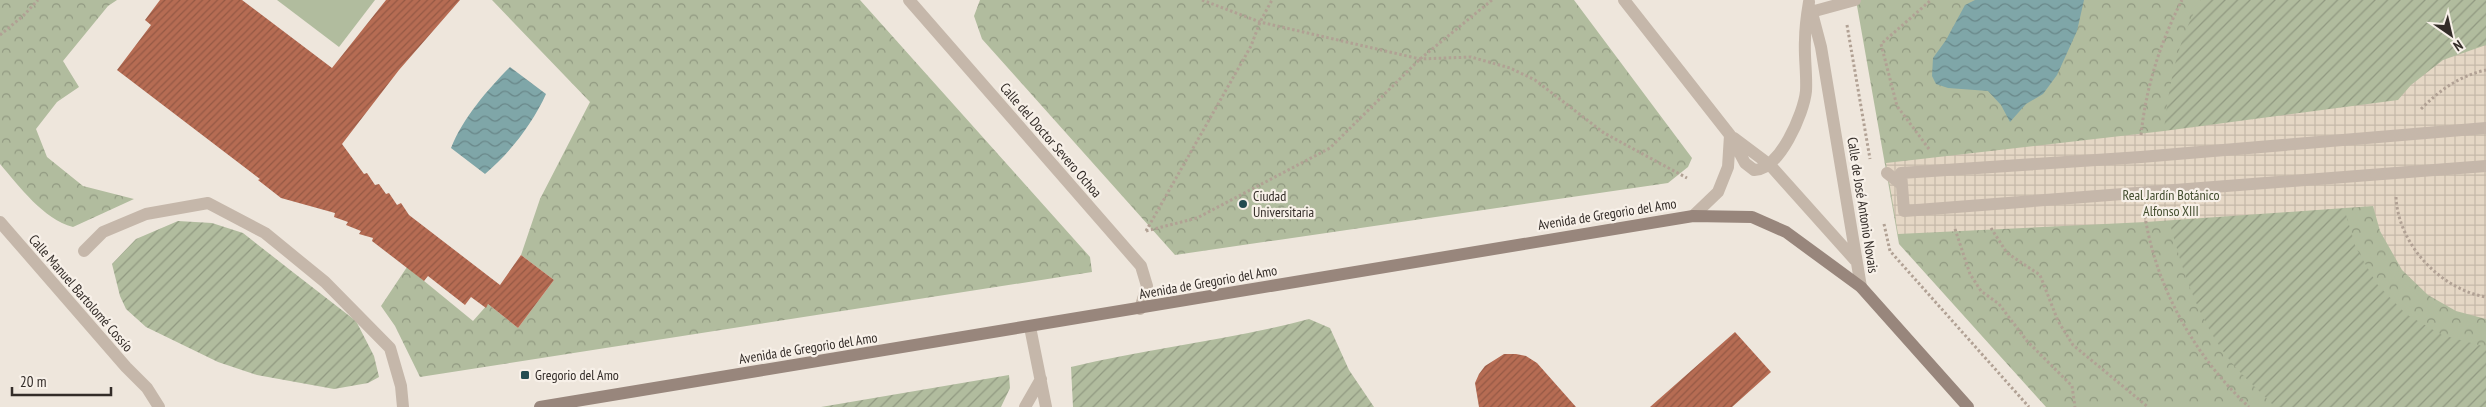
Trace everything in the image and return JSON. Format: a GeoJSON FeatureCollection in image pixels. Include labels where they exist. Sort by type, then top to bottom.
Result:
{"type":"FeatureCollection","features":[{"type":"Feature","properties":{"kind":"street"},"geometry":{"type":"LineString","coordinates":[[1624,0],[1730,135],[1770,165],[1855,260]]}},
{"type":"Feature","properties":{"kind":"street","name":"Calle del Doctor Severo Ochoa"},"geometry":{"type":"LineString","coordinates":[[915,2],[1141,266],[1146,286],[1140,309]]}},
{"type":"Feature","properties":{"kind":"street"},"geometry":{"type":"LineString","coordinates":[[1770,165],[1794,130],[1806,92],[1805,41],[1810,5],[1849,2]]}},
{"type":"Feature","properties":{"kind":"street","name":"Calle de José Antonio Novais"},"geometry":{"type":"LineString","coordinates":[[1810,5],[1821,46],[1861,287],[1968,407]]}},
{"type":"Feature","properties":{"kind":"street"},"geometry":{"type":"LineString","coordinates":[[2486,128],[2141,157],[1901,173],[1901,184],[1904,211],[2486,166]]}},
{"type":"Feature","properties":{"kind":"street"},"geometry":{"type":"LineString","coordinates":[[1693,216],[1718,192],[1728,167],[1730,135]]}},
{"type":"Feature","properties":{"kind":"street"},"geometry":{"type":"LineString","coordinates":[[1887,173],[1901,184]]}},
{"type":"Feature","properties":{"kind":"street"},"geometry":{"type":"LineString","coordinates":[[84,250],[103,232],[146,214],[208,203],[265,233],[325,282],[390,348],[401,386],[404,407]]}},
{"type":"Feature","properties":{"kind":"street","name":"Avenida de Gregorio del Amo"},"geometry":{"type":"LineString","coordinates":[[540,407],[1693,216],[1752,217],[1786,232],[1861,287]]}},
{"type":"Feature","properties":{"kind":"street","name":"Calle Manuel Bartolomé Cossío"},"geometry":{"type":"LineString","coordinates":[[0,222],[126,367],[147,388],[159,407]]}},
{"type":"Feature","properties":{"kind":"street"},"geometry":{"type":"LineString","coordinates":[[1030,327],[1046,407]]}},
{"type":"Feature","properties":{"kind":"street"},"geometry":{"type":"LineString","coordinates":[[1025,407],[1041,379]]}},
{"type":"Feature","properties":{"kind":"path"},"geometry":{"type":"LineString","coordinates":[[0,35],[23,16],[38,0]]}},
{"type":"Feature","properties":{"kind":"path"},"geometry":{"type":"LineString","coordinates":[[1202,0],[1260,22],[1420,59],[1471,57],[1510,68],[1535,80],[1604,133],[1687,178]]}},
{"type":"Feature","properties":{"kind":"path"},"geometry":{"type":"LineString","coordinates":[[1272,0],[1260,22],[1252,46],[1146,231],[1197,218],[1330,148],[1420,59],[1492,0]]}},
{"type":"Feature","properties":{"kind":"path"},"geometry":{"type":"LineString","coordinates":[[1931,0],[1881,44],[1897,106],[1943,170]]}},
{"type":"Feature","properties":{"kind":"path"},"geometry":{"type":"LineString","coordinates":[[2141,157],[2142,133],[2150,80],[2167,29],[2182,0]]}},
{"type":"Feature","properties":{"kind":"path"},"geometry":{"type":"LineString","coordinates":[[1849,2],[1870,160]]}},
{"type":"Feature","properties":{"kind":"path"},"geometry":{"type":"LineString","coordinates":[[2405,135],[2422,109],[2444,88],[2472,73],[2486,70]]}},
{"type":"Feature","properties":{"kind":"path"},"geometry":{"type":"LineString","coordinates":[[2142,193],[2146,222],[2163,282],[2190,337],[2227,387],[2249,407]]}},
{"type":"Feature","properties":{"kind":"path"},"geometry":{"type":"LineString","coordinates":[[1982,205],[1992,230],[2007,253],[2040,276],[2058,321],[2074,345],[2148,407]]}},
{"type":"Feature","properties":{"kind":"path"},"geometry":{"type":"LineString","coordinates":[[2397,205],[2406,235],[2424,261],[2448,282],[2476,295],[2486,297]]}},
{"type":"Feature","properties":{"kind":"path"},"geometry":{"type":"LineString","coordinates":[[1950,208],[1970,274],[1981,291],[1999,304],[2027,341],[2072,386],[2075,407]]}},
{"type":"Feature","properties":{"kind":"path"},"geometry":{"type":"LineString","coordinates":[[1882,215],[1890,252],[2029,407]]}},
{"type":"Feature","properties":{"kind":"green space"},"geometry":{"type":"Polygon","coordinates":[[[0,0],[117,0],[108,6],[63,61],[79,87],[57,102],[36,129],[47,157],[83,186],[134,199],[73,227],[62,223],[42,210],[0,164],[0,0]]]}},
{"type":"Feature","properties":{"kind":"green space"},"geometry":{"type":"Polygon","coordinates":[[[277,0],[375,0],[339,47],[277,0]]]}},
{"type":"Feature","properties":{"kind":"green space"},"geometry":{"type":"Polygon","coordinates":[[[492,0],[860,0],[1090,257],[1092,272],[420,377],[395,326],[381,306],[407,267],[473,321],[488,304],[518,328],[554,280],[521,255],[540,199],[590,102],[492,0]]]}},
{"type":"Feature","properties":{"kind":"green space"},"geometry":{"type":"Polygon","coordinates":[[[980,0],[1574,0],[1692,158],[1688,167],[1668,183],[1175,255],[982,39],[974,16],[980,0]]]}},
{"type":"Feature","properties":{"kind":"green space","name":"Real Jardín Botánico Alfonso XIII"},"geometry":{"type":"Polygon","coordinates":[[[1856,0],[2486,0],[2486,407],[2046,407],[1899,244],[1856,0]]]}},
{"type":"Feature","properties":{"kind":"green space"},"geometry":{"type":"Polygon","coordinates":[[[2201,0],[2486,0],[2486,45],[2461,52],[2437,65],[2398,100],[2164,131],[2175,63],[2186,31],[2201,0]]]}},
{"type":"Feature","properties":{"kind":"green space"},"geometry":{"type":"Polygon","coordinates":[[[2344,208],[2356,248],[2377,284],[2406,314],[2442,335],[2486,347],[2486,407],[2275,407],[2237,369],[2224,352],[2194,299],[2180,260],[2169,220],[2344,208]]]}},
{"type":"Feature","properties":{"kind":"green space"},"geometry":{"type":"Polygon","coordinates":[[[178,221],[212,223],[243,233],[356,321],[374,356],[379,377],[368,383],[334,389],[257,375],[218,362],[146,327],[126,309],[120,296],[112,264],[136,239],[178,221]]]}},
{"type":"Feature","properties":{"kind":"green space"},"geometry":{"type":"Polygon","coordinates":[[[1309,319],[1330,328],[1349,370],[1374,407],[1073,407],[1071,367],[1131,354],[1250,333],[1309,319]]]}},
{"type":"Feature","properties":{"kind":"green space"},"geometry":{"type":"Polygon","coordinates":[[[1009,375],[1010,388],[1001,407],[821,407],[1009,375]]]}},
{"type":"Feature","properties":{"kind":"shaded area"},"geometry":{"type":"Polygon","coordinates":[[[2486,45],[2486,319],[2456,311],[2428,295],[2402,270],[2380,231],[2373,206],[2146,222],[1898,234],[1886,163],[2164,131],[2398,100],[2411,85],[2443,60],[2486,45]]]}},
{"type":"Feature","properties":{"kind":"water"},"geometry":{"type":"Polygon","coordinates":[[[1975,0],[2084,0],[2077,31],[2057,75],[2043,94],[2026,104],[2010,122],[2001,105],[1988,91],[1948,88],[1936,84],[1932,76],[1933,58],[1946,40],[1965,5],[1975,0]]]}},
{"type":"Feature","properties":{"kind":"water"},"geometry":{"type":"Polygon","coordinates":[[[510,67],[546,94],[520,137],[485,174],[451,148],[462,126],[476,105],[510,67]]]}},
{"type":"Feature","properties":{"kind":"building"},"geometry":{"type":"Polygon","coordinates":[[[160,0],[242,0],[332,68],[386,0],[460,0],[399,70],[342,144],[364,174],[367,173],[375,185],[379,184],[386,194],[389,193],[397,205],[401,203],[409,215],[500,285],[521,255],[554,280],[518,328],[488,304],[486,308],[471,297],[465,305],[428,276],[424,281],[372,241],[373,238],[359,234],[361,231],[346,225],[348,222],[334,217],[335,213],[281,198],[258,180],[260,179],[117,70],[151,25],[145,20],[160,0]]]}},
{"type":"Feature","properties":{"kind":"building"},"geometry":{"type":"Polygon","coordinates":[[[1735,332],[1771,372],[1732,407],[1650,407],[1735,332]]]}},
{"type":"Feature","properties":{"kind":"building"},"geometry":{"type":"Polygon","coordinates":[[[1504,354],[1526,356],[1537,363],[1576,407],[1479,407],[1475,383],[1479,374],[1485,366],[1504,354]]]}},
{"type":"Feature","properties":{"kind":"place","name":"Ciudad Universitaria"},"geometry":{"type":"Point","coordinates":[1243,204]}},
{"type":"Feature","properties":{"kind":"place","name":"Gregorio del Amo"},"geometry":{"type":"Point","coordinates":[525,375]}}]}
